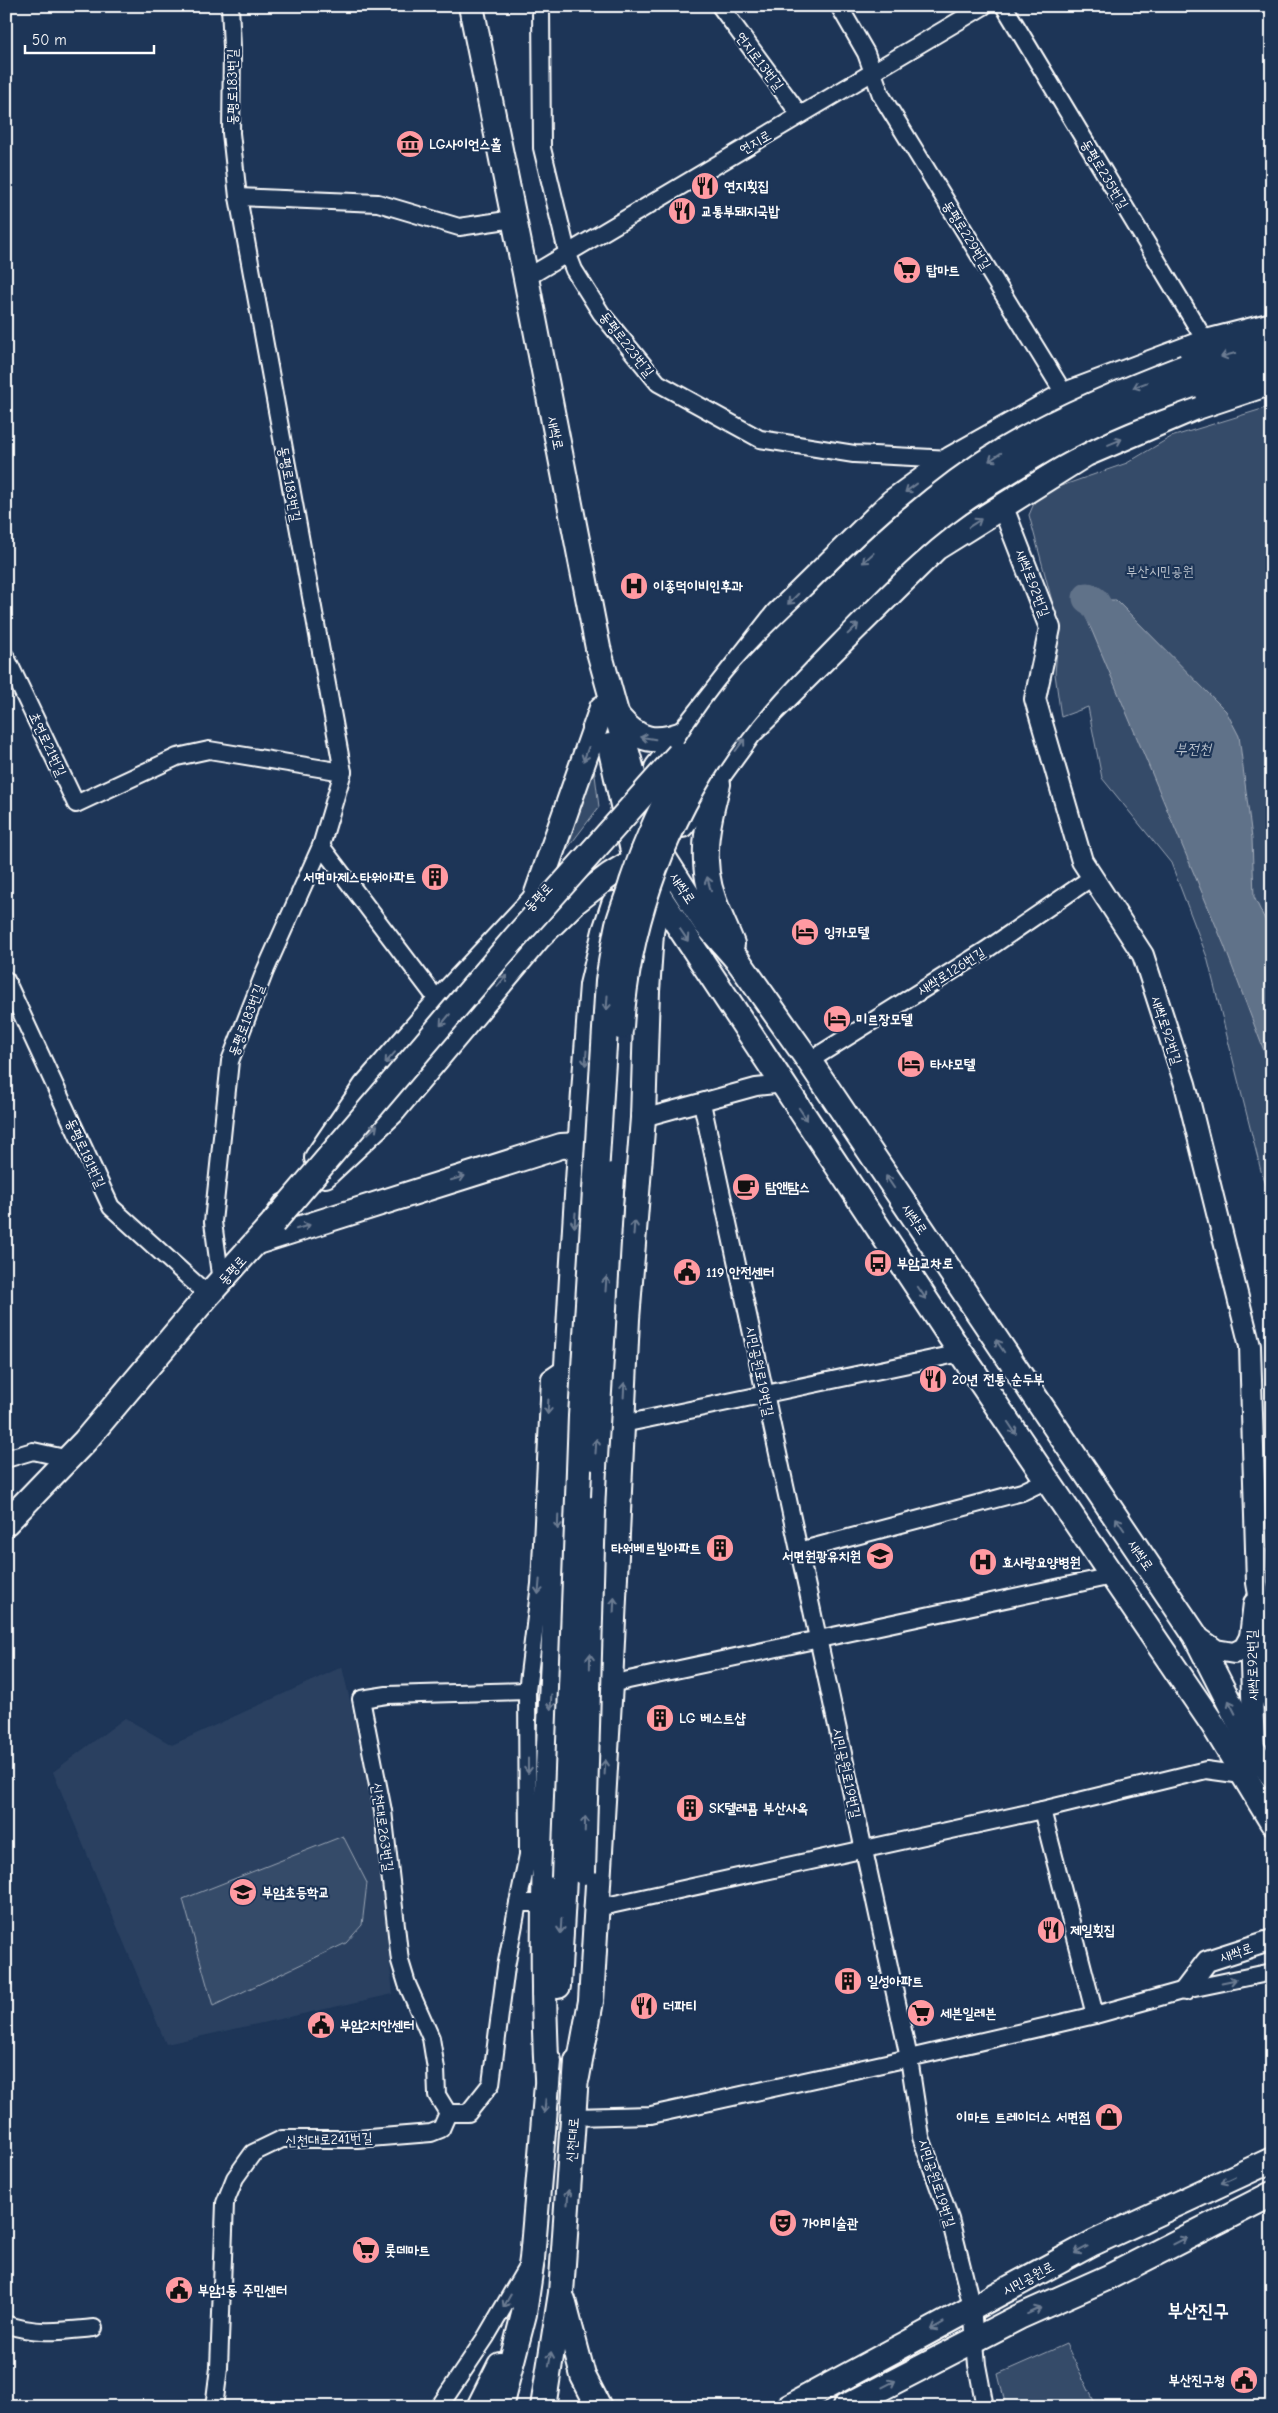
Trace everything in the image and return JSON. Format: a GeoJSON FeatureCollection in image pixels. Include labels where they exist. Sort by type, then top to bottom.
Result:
{"type":"FeatureCollection","features":[{"type":"Feature","properties":{"kind":"main road","name":"새싹로"},"geometry":{"type":"LineString","coordinates":[[471,6],[610,713],[630,800],[635,860],[961,1353],[1214,1726],[1272,1822]]}},
{"type":"Feature","properties":{"kind":"main road","name":"동평로"},"geometry":{"type":"LineString","coordinates":[[6,1523],[68,1459],[273,1223],[366,1086],[439,1002],[630,800],[778,614],[892,502],[951,459],[1065,395],[1206,342],[1272,325]]}},
{"type":"Feature","properties":{"kind":"main road"},"geometry":{"type":"LineString","coordinates":[[500,2407],[524,2314],[532,2259],[547,2078],[574,1875],[594,1484],[622,1007],[630,950],[657,864],[691,791],[711,758],[736,723],[803,647],[858,591],[921,534],[978,490],[1072,435],[1189,376],[1272,344]]}},
{"type":"Feature","properties":{"kind":"main road"},"geometry":{"type":"LineString","coordinates":[[273,1223],[515,938],[732,695],[854,570],[916,514],[959,481],[1004,451],[1058,421],[1110,396],[1189,376],[1272,363]]}},
{"type":"Feature","properties":{"kind":"main road"},"geometry":{"type":"LineString","coordinates":[[577,2077],[591,2001],[610,1684],[627,1319],[643,1118],[647,991],[657,894],[664,858],[680,828],[749,733],[790,690],[936,548],[1086,454],[1194,408],[1272,382]]}},
{"type":"Feature","properties":{"kind":"main road"},"geometry":{"type":"LineString","coordinates":[[574,1875],[567,1752],[580,1426],[608,981],[619,922],[649,836],[673,784],[732,695]]}},
{"type":"Feature","properties":{"kind":"main road"},"geometry":{"type":"LineString","coordinates":[[535,899],[610,713],[628,730],[643,738],[667,740],[685,733]]}},
{"type":"Feature","properties":{"kind":"main road"},"geometry":{"type":"LineString","coordinates":[[722,770],[705,836],[705,868],[713,900],[739,962]]}},
{"type":"Feature","properties":{"kind":"main road","name":"새싹로"},"geometry":{"type":"LineString","coordinates":[[630,800],[706,924],[739,962],[809,1060],[1195,1635],[1254,1751],[1272,1775]]}},
{"type":"Feature","properties":{"kind":"main road"},"geometry":{"type":"LineString","coordinates":[[273,1223],[392,1112],[538,938],[563,914],[610,875],[635,860],[664,858]]}},
{"type":"Feature","properties":{"kind":"main road"},"geometry":{"type":"LineString","coordinates":[[547,2078],[543,1998],[544,1903],[566,1367],[580,1145],[592,985],[613,905],[635,860]]}},
{"type":"Feature","properties":{"kind":"main road"},"geometry":{"type":"LineString","coordinates":[[257,1242],[561,1146],[580,1145]]}},
{"type":"Feature","properties":{"kind":"main road","name":"신천대로"},"geometry":{"type":"LineString","coordinates":[[543,2407],[561,2292],[577,2077],[579,1960],[574,1875]]}},
{"type":"Feature","properties":{"kind":"main road","name":"시민공원로"},"geometry":{"type":"LineString","coordinates":[[789,2407],[1093,2243],[1272,2160]]}},
{"type":"Feature","properties":{"kind":"main road"},"geometry":{"type":"LineString","coordinates":[[845,2407],[976,2339],[1109,2277],[1272,2194]]}},
{"type":"Feature","properties":{"kind":"main road"},"geometry":{"type":"LineString","coordinates":[[561,2292],[583,2376],[599,2407]]}},
{"type":"Feature","properties":{"kind":"main road"},"geometry":{"type":"LineString","coordinates":[[479,2407],[524,2314]]}},
{"type":"Feature","properties":{"kind":"street","name":"동평로183번길"},"geometry":{"type":"LineString","coordinates":[[215,1288],[214,1222],[230,1060],[265,971],[321,846],[343,772],[238,197],[232,133],[230,6]]}},
{"type":"Feature","properties":{"kind":"street","name":"동평로223번길"},"geometry":{"type":"LineString","coordinates":[[541,6],[542,148],[567,252],[574,270],[601,312],[658,382],[760,439],[854,454],[951,459]]}},
{"type":"Feature","properties":{"kind":"street","name":"연지로13번길"},"geometry":{"type":"LineString","coordinates":[[720,6],[800,115]]}},
{"type":"Feature","properties":{"kind":"street","name":"동평로229번길"},"geometry":{"type":"LineString","coordinates":[[839,6],[866,53],[881,95],[1065,395]]}},
{"type":"Feature","properties":{"kind":"street","name":"연지로"},"geometry":{"type":"LineString","coordinates":[[526,278],[984,6]]}},
{"type":"Feature","properties":{"kind":"street","name":"동평로235번길"},"geometry":{"type":"LineString","coordinates":[[1004,6],[1206,342]]}},
{"type":"Feature","properties":{"kind":"street"},"geometry":{"type":"LineString","coordinates":[[238,197],[378,203],[460,227],[514,218]]}},
{"type":"Feature","properties":{"kind":"street","name":"새싹로92번길"},"geometry":{"type":"LineString","coordinates":[[1002,505],[1050,628],[1035,699],[1082,862],[1143,956],[1185,1084],[1250,1346],[1257,1583],[1266,1635],[1272,1702]]}},
{"type":"Feature","properties":{"kind":"street","name":"초연로21번길"},"geometry":{"type":"LineString","coordinates":[[6,657],[76,804],[177,757],[209,750],[343,772]]}},
{"type":"Feature","properties":{"kind":"street"},"geometry":{"type":"LineString","coordinates":[[321,846],[439,1002]]}},
{"type":"Feature","properties":{"kind":"street","name":"새싹로126번길"},"geometry":{"type":"LineString","coordinates":[[809,1060],[986,950],[1091,878]]}},
{"type":"Feature","properties":{"kind":"street","name":"동평로181번길"},"geometry":{"type":"LineString","coordinates":[[6,980],[111,1207],[215,1288]]}},
{"type":"Feature","properties":{"kind":"street"},"geometry":{"type":"LineString","coordinates":[[643,1118],[756,1087],[784,1084]]}},
{"type":"Feature","properties":{"kind":"street","name":"시민공원로19번길"},"geometry":{"type":"LineString","coordinates":[[702,1103],[909,2058],[922,2137],[950,2218],[972,2307],[977,2366],[986,2407]]}},
{"type":"Feature","properties":{"kind":"street"},"geometry":{"type":"LineString","coordinates":[[623,1424],[961,1353]]}},
{"type":"Feature","properties":{"kind":"street"},"geometry":{"type":"LineString","coordinates":[[448,2113],[468,2113],[491,2084],[506,1966],[528,1855],[527,1691],[540,1584],[550,1378],[566,1367]]}},
{"type":"Feature","properties":{"kind":"street"},"geometry":{"type":"LineString","coordinates":[[6,1459],[33,1451],[68,1459]]}},
{"type":"Feature","properties":{"kind":"street"},"geometry":{"type":"LineString","coordinates":[[799,1550],[1022,1492],[1047,1480]]}},
{"type":"Feature","properties":{"kind":"street"},"geometry":{"type":"LineString","coordinates":[[610,1684],[1112,1576]]}},
{"type":"Feature","properties":{"kind":"street","name":"새싹로92번길"},"geometry":{"type":"LineString","coordinates":[[1242,1775],[1254,1751],[1250,1637],[1257,1583]]}},
{"type":"Feature","properties":{"kind":"street"},"geometry":{"type":"LineString","coordinates":[[1195,1635],[1216,1650],[1234,1653],[1244,1648],[1250,1637]]}},
{"type":"Feature","properties":{"kind":"street","name":"신천대로263번길"},"geometry":{"type":"LineString","coordinates":[[448,2113],[437,2095],[436,2069],[431,2038],[407,1984],[400,1961],[383,1811],[360,1700],[387,1695],[527,1691]]}},
{"type":"Feature","properties":{"kind":"street"},"geometry":{"type":"LineString","coordinates":[[597,1908],[1042,1810],[1206,1770],[1242,1775]]}},
{"type":"Feature","properties":{"kind":"street"},"geometry":{"type":"LineString","coordinates":[[574,2117],[651,2115],[1095,2015],[1042,1810]]}},
{"type":"Feature","properties":{"kind":"street"},"geometry":{"type":"LineString","coordinates":[[518,1903],[544,1903]]}},
{"type":"Feature","properties":{"kind":"street","name":"새싹로"},"geometry":{"type":"LineString","coordinates":[[1186,1990],[1207,1961],[1272,1940]]}},
{"type":"Feature","properties":{"kind":"street","name":"새싹로"},"geometry":{"type":"LineString","coordinates":[[1095,2015],[1186,1990],[1272,1972]]}},
{"type":"Feature","properties":{"kind":"street","name":"신천대로241번길"},"geometry":{"type":"LineString","coordinates":[[214,2407],[219,2368],[225,2203],[234,2178],[253,2153],[282,2139],[357,2139],[431,2133],[441,2128],[448,2113]]}},
{"type":"Feature","properties":{"kind":"street"},"geometry":{"type":"LineString","coordinates":[[439,2407],[486,2337],[532,2259]]}},
{"type":"Feature","properties":{"kind":"street"},"geometry":{"type":"LineString","coordinates":[[6,2324],[24,2331],[39,2332],[94,2328]]}},
{"type":"Feature","properties":{"kind":"shaded area","name":"부암초등학교"},"geometry":{"type":"Polygon","coordinates":[[[342,1667],[371,1789],[393,1994],[166,2044],[53,1772],[125,1718],[172,1745],[342,1667]]]}},
{"type":"Feature","properties":{"kind":"green space","name":"부산시민공원"},"geometry":{"type":"Polygon","coordinates":[[[1272,406],[1272,1201],[1261,1171],[1207,957],[1171,863],[1102,778],[1088,707],[1061,717],[1055,674],[1059,627],[1029,515],[1038,494],[1127,463],[1171,437],[1272,406]]]}},
{"type":"Feature","properties":{"kind":"green space"},"geometry":{"type":"Polygon","coordinates":[[[594,767],[599,807],[564,853],[560,851],[594,767]]]}},
{"type":"Feature","properties":{"kind":"green space"},"geometry":{"type":"Polygon","coordinates":[[[343,1836],[367,1883],[362,1925],[346,1943],[213,2006],[183,1899],[343,1836]]]}},
{"type":"Feature","properties":{"kind":"green space"},"geometry":{"type":"Polygon","coordinates":[[[1066,2344],[1097,2407],[1006,2407],[998,2374],[1066,2344]]]}},
{"type":"Feature","properties":{"kind":"water","name":"부전천"},"geometry":{"type":"Polygon","coordinates":[[[1101,600],[1116,600],[1226,711],[1239,736],[1252,838],[1254,897],[1272,934],[1272,1072],[1224,945],[1087,619],[1088,609],[1101,600]]]}},
{"type":"Feature","properties":{"kind":"waterway","name":"부전천"},"geometry":{"type":"LineString","coordinates":[[1088,598],[1094,602],[1115,638]]}},
{"type":"Feature","properties":{"kind":"place","name":"LG사이언스홀"},"geometry":{"type":"Point","coordinates":[410,144]}},
{"type":"Feature","properties":{"kind":"place","name":"연지횟집"},"geometry":{"type":"Point","coordinates":[705,186]}},
{"type":"Feature","properties":{"kind":"place","name":"교통부돼지국밥"},"geometry":{"type":"Point","coordinates":[682,211]}},
{"type":"Feature","properties":{"kind":"place","name":"탑마트"},"geometry":{"type":"Point","coordinates":[907,270]}},
{"type":"Feature","properties":{"kind":"place","name":"이종덕이비인후과"},"geometry":{"type":"Point","coordinates":[634,586]}},
{"type":"Feature","properties":{"kind":"place","name":"서면마제스타워아파트"},"geometry":{"type":"Point","coordinates":[435,877]}},
{"type":"Feature","properties":{"kind":"place","name":"잉카모텔"},"geometry":{"type":"Point","coordinates":[805,932]}},
{"type":"Feature","properties":{"kind":"place","name":"미르장모텔"},"geometry":{"type":"Point","coordinates":[837,1019]}},
{"type":"Feature","properties":{"kind":"place","name":"타샤모텔"},"geometry":{"type":"Point","coordinates":[911,1064]}},
{"type":"Feature","properties":{"kind":"place","name":"탐앤탐스"},"geometry":{"type":"Point","coordinates":[746,1187]}},
{"type":"Feature","properties":{"kind":"place","name":"부암교차로"},"geometry":{"type":"Point","coordinates":[878,1263]}},
{"type":"Feature","properties":{"kind":"place","name":"119 안전센터"},"geometry":{"type":"Point","coordinates":[687,1272]}},
{"type":"Feature","properties":{"kind":"place","name":"20년 전통 순두부"},"geometry":{"type":"Point","coordinates":[933,1379]}},
{"type":"Feature","properties":{"kind":"place","name":"타워베르빌아파트"},"geometry":{"type":"Point","coordinates":[720,1548]}},
{"type":"Feature","properties":{"kind":"place","name":"서면원광유치원"},"geometry":{"type":"Point","coordinates":[880,1556]}},
{"type":"Feature","properties":{"kind":"place","name":"효사랑요양병원"},"geometry":{"type":"Point","coordinates":[983,1562]}},
{"type":"Feature","properties":{"kind":"place","name":"LG 베스트샵"},"geometry":{"type":"Point","coordinates":[660,1718]}},
{"type":"Feature","properties":{"kind":"place","name":"SK텔레콤 부산사옥"},"geometry":{"type":"Point","coordinates":[690,1808]}},
{"type":"Feature","properties":{"kind":"place","name":"부암초등학교"},"geometry":{"type":"Point","coordinates":[243,1892]}},
{"type":"Feature","properties":{"kind":"place","name":"제일횟집"},"geometry":{"type":"Point","coordinates":[1051,1930]}},
{"type":"Feature","properties":{"kind":"place","name":"일성아파트"},"geometry":{"type":"Point","coordinates":[848,1981]}},
{"type":"Feature","properties":{"kind":"place","name":"더파티"},"geometry":{"type":"Point","coordinates":[644,2006]}},
{"type":"Feature","properties":{"kind":"place","name":"세븐일레븐"},"geometry":{"type":"Point","coordinates":[921,2013]}},
{"type":"Feature","properties":{"kind":"place","name":"부암2치안센터"},"geometry":{"type":"Point","coordinates":[321,2025]}},
{"type":"Feature","properties":{"kind":"place","name":"이마트 트레이더스 서면점"},"geometry":{"type":"Point","coordinates":[1109,2117]}},
{"type":"Feature","properties":{"kind":"place","name":"가야미술관"},"geometry":{"type":"Point","coordinates":[783,2223]}},
{"type":"Feature","properties":{"kind":"place","name":"롯데마트"},"geometry":{"type":"Point","coordinates":[366,2250]}},
{"type":"Feature","properties":{"kind":"place","name":"부암1동 주민센터"},"geometry":{"type":"Point","coordinates":[179,2290]}},
{"type":"Feature","properties":{"kind":"place","name":"부산진구청"},"geometry":{"type":"Point","coordinates":[1244,2380]}},
{"type":"Feature","properties":{"kind":"district","name":"부산진구"},"geometry":{"type":"Point","coordinates":[1198,2310]}}]}
